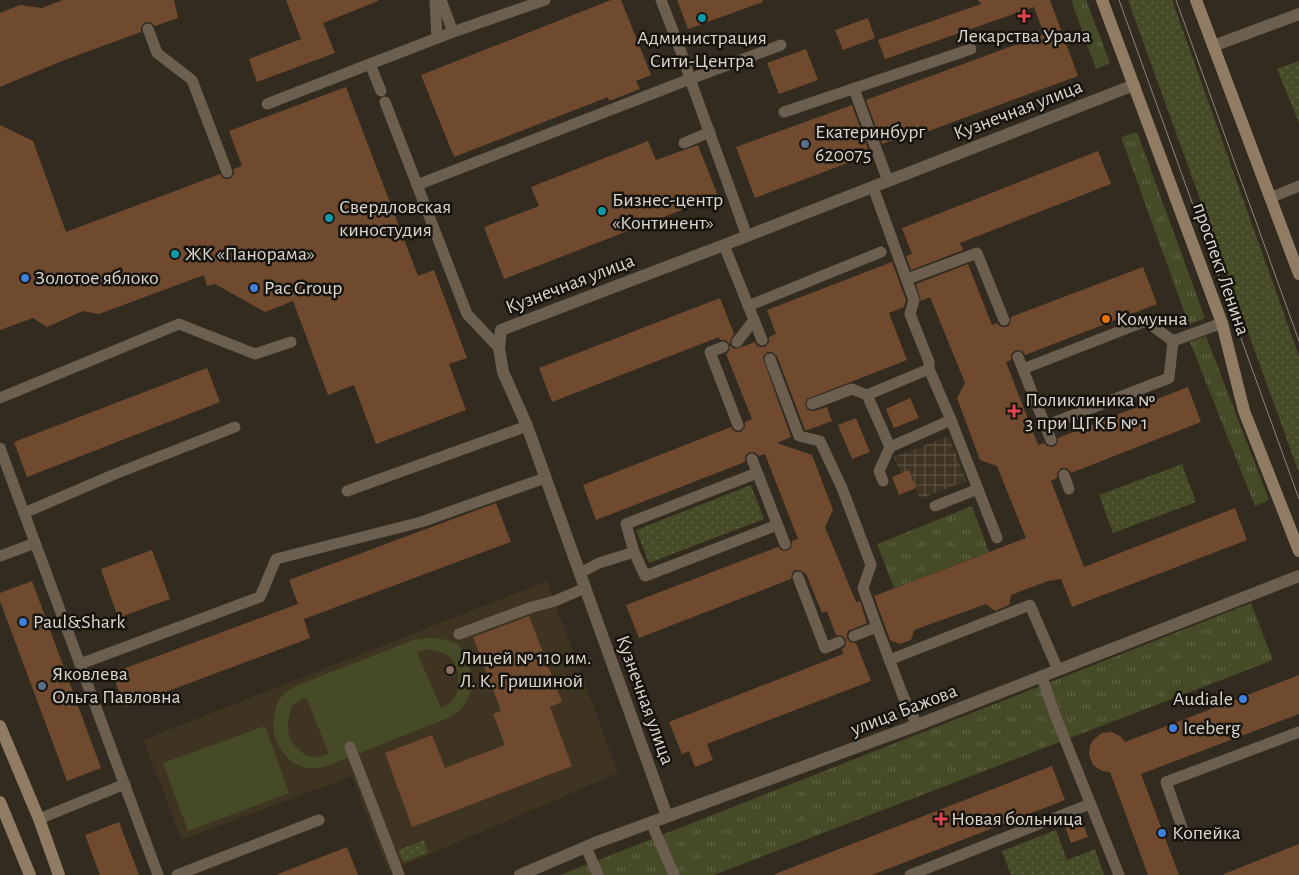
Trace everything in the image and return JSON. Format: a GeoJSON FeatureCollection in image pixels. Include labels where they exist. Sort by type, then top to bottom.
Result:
{"type":"FeatureCollection","features":[{"type":"Feature","properties":{"kind":"main road","name":"проспект Ленина"},"geometry":{"type":"LineString","coordinates":[[1102,0],[1222,323],[1244,411],[1299,551]]}},
{"type":"Feature","properties":{"kind":"main road"},"geometry":{"type":"LineString","coordinates":[[1196,0],[1299,274]]}},
{"type":"Feature","properties":{"kind":"main road"},"geometry":{"type":"LineString","coordinates":[[0,726],[39,819],[59,875]]}},
{"type":"Feature","properties":{"kind":"main road"},"geometry":{"type":"LineString","coordinates":[[0,802],[30,875]]}},
{"type":"Feature","properties":{"kind":"street"},"geometry":{"type":"LineString","coordinates":[[1213,46],[1299,14]]}},
{"type":"Feature","properties":{"kind":"street","name":"Кузнечная улица"},"geometry":{"type":"LineString","coordinates":[[667,816],[527,426],[503,372],[499,348],[501,330],[1134,85]]}},
{"type":"Feature","properties":{"kind":"street","name":"улица Бажова"},"geometry":{"type":"LineString","coordinates":[[520,875],[651,822],[917,725],[1299,576]]}},
{"type":"Feature","properties":{"kind":"lane"},"geometry":{"type":"LineString","coordinates":[[435,0],[437,38]]}},
{"type":"Feature","properties":{"kind":"lane"},"geometry":{"type":"LineString","coordinates":[[441,0],[453,32]]}},
{"type":"Feature","properties":{"kind":"lane"},"geometry":{"type":"LineString","coordinates":[[267,104],[453,32],[545,0]]}},
{"type":"Feature","properties":{"kind":"lane"},"geometry":{"type":"LineString","coordinates":[[661,0],[747,236]]}},
{"type":"Feature","properties":{"kind":"lane"},"geometry":{"type":"LineString","coordinates":[[148,29],[157,53],[192,80],[227,172]]}},
{"type":"Feature","properties":{"kind":"lane"},"geometry":{"type":"LineString","coordinates":[[417,185],[690,79],[781,46]]}},
{"type":"Feature","properties":{"kind":"lane"},"geometry":{"type":"LineString","coordinates":[[784,112],[971,49]]}},
{"type":"Feature","properties":{"kind":"lane"},"geometry":{"type":"LineString","coordinates":[[370,64],[381,91]]}},
{"type":"Feature","properties":{"kind":"lane"},"geometry":{"type":"LineString","coordinates":[[854,89],[888,181]]}},
{"type":"Feature","properties":{"kind":"lane"},"geometry":{"type":"LineString","coordinates":[[385,102],[467,314],[499,348]]}},
{"type":"Feature","properties":{"kind":"lane"},"geometry":{"type":"LineString","coordinates":[[684,142],[710,132]]}},
{"type":"Feature","properties":{"kind":"lane"},"geometry":{"type":"LineString","coordinates":[[1270,198],[1299,186]]}},
{"type":"Feature","properties":{"kind":"lane"},"geometry":{"type":"LineString","coordinates":[[873,187],[914,300],[910,314],[930,362],[928,369],[951,420],[997,538]]}},
{"type":"Feature","properties":{"kind":"lane"},"geometry":{"type":"LineString","coordinates":[[724,245],[762,340]]}},
{"type":"Feature","properties":{"kind":"lane"},"geometry":{"type":"LineString","coordinates":[[748,306],[881,252]]}},
{"type":"Feature","properties":{"kind":"lane"},"geometry":{"type":"LineString","coordinates":[[907,278],[977,253],[1004,320]]}},
{"type":"Feature","properties":{"kind":"lane"},"geometry":{"type":"LineString","coordinates":[[737,342],[754,320]]}},
{"type":"Feature","properties":{"kind":"lane"},"geometry":{"type":"LineString","coordinates":[[1023,369],[1146,321],[1173,341]]}},
{"type":"Feature","properties":{"kind":"lane"},"geometry":{"type":"LineString","coordinates":[[1173,341],[1222,323]]}},
{"type":"Feature","properties":{"kind":"lane"},"geometry":{"type":"LineString","coordinates":[[0,398],[179,324],[255,354],[291,342]]}},
{"type":"Feature","properties":{"kind":"lane"},"geometry":{"type":"LineString","coordinates":[[1045,426],[1169,378],[1173,341]]}},
{"type":"Feature","properties":{"kind":"lane"},"geometry":{"type":"LineString","coordinates":[[723,347],[710,352],[738,425]]}},
{"type":"Feature","properties":{"kind":"lane"},"geometry":{"type":"LineString","coordinates":[[1018,357],[1051,440]]}},
{"type":"Feature","properties":{"kind":"lane"},"geometry":{"type":"LineString","coordinates":[[770,359],[800,436],[820,441],[842,488],[871,565],[863,588],[902,696],[917,725]]}},
{"type":"Feature","properties":{"kind":"lane"},"geometry":{"type":"LineString","coordinates":[[867,395],[928,369]]}},
{"type":"Feature","properties":{"kind":"lane"},"geometry":{"type":"LineString","coordinates":[[812,404],[852,389],[867,395],[890,447]]}},
{"type":"Feature","properties":{"kind":"lane"},"geometry":{"type":"LineString","coordinates":[[883,481],[879,471],[890,447],[951,420]]}},
{"type":"Feature","properties":{"kind":"lane"},"geometry":{"type":"LineString","coordinates":[[347,491],[527,426]]}},
{"type":"Feature","properties":{"kind":"lane"},"geometry":{"type":"LineString","coordinates":[[24,513],[115,474],[235,427]]}},
{"type":"Feature","properties":{"kind":"lane"},"geometry":{"type":"LineString","coordinates":[[0,448],[158,875]]}},
{"type":"Feature","properties":{"kind":"lane"},"geometry":{"type":"LineString","coordinates":[[752,459],[785,544]]}},
{"type":"Feature","properties":{"kind":"lane"},"geometry":{"type":"LineString","coordinates":[[757,473],[626,524],[634,552],[645,576],[777,525]]}},
{"type":"Feature","properties":{"kind":"lane"},"geometry":{"type":"LineString","coordinates":[[1064,476],[1069,489]]}},
{"type":"Feature","properties":{"kind":"lane"},"geometry":{"type":"LineString","coordinates":[[80,664],[260,598],[276,559],[420,522],[545,478]]}},
{"type":"Feature","properties":{"kind":"lane"},"geometry":{"type":"LineString","coordinates":[[935,506],[978,489]]}},
{"type":"Feature","properties":{"kind":"lane"},"geometry":{"type":"LineString","coordinates":[[0,556],[35,543]]}},
{"type":"Feature","properties":{"kind":"lane"},"geometry":{"type":"LineString","coordinates":[[580,573],[599,563],[634,552]]}},
{"type":"Feature","properties":{"kind":"lane"},"geometry":{"type":"LineString","coordinates":[[798,577],[825,648],[839,642]]}},
{"type":"Feature","properties":{"kind":"lane"},"geometry":{"type":"LineString","coordinates":[[459,634],[585,588]]}},
{"type":"Feature","properties":{"kind":"lane"},"geometry":{"type":"LineString","coordinates":[[889,660],[1030,605],[1058,670]]}},
{"type":"Feature","properties":{"kind":"lane"},"geometry":{"type":"LineString","coordinates":[[854,636],[877,627]]}},
{"type":"Feature","properties":{"kind":"lane"},"geometry":{"type":"LineString","coordinates":[[1042,677],[1119,875]]}},
{"type":"Feature","properties":{"kind":"lane"},"geometry":{"type":"LineString","coordinates":[[1186,836],[1166,782],[1299,733]]}},
{"type":"Feature","properties":{"kind":"lane"},"geometry":{"type":"LineString","coordinates":[[350,747],[399,875]]}},
{"type":"Feature","properties":{"kind":"lane"},"geometry":{"type":"LineString","coordinates":[[39,819],[125,784]]}},
{"type":"Feature","properties":{"kind":"lane"},"geometry":{"type":"LineString","coordinates":[[910,875],[1090,804]]}},
{"type":"Feature","properties":{"kind":"lane"},"geometry":{"type":"LineString","coordinates":[[177,875],[320,820]]}},
{"type":"Feature","properties":{"kind":"lane"},"geometry":{"type":"LineString","coordinates":[[651,822],[674,875]]}},
{"type":"Feature","properties":{"kind":"lane"},"geometry":{"type":"LineString","coordinates":[[586,847],[598,875]]}},
{"type":"Feature","properties":{"kind":"shaded area"},"geometry":{"type":"Polygon","coordinates":[[[949,436],[966,481],[920,499],[909,471],[901,474],[894,457],[949,436]]]}},
{"type":"Feature","properties":{"kind":"shaded area","name":"Лицей № 110 им. Л. К. Гришиной"},"geometry":{"type":"Polygon","coordinates":[[[547,581],[618,773],[388,872],[352,776],[182,840],[143,740],[547,581]]]}},
{"type":"Feature","properties":{"kind":"green space"},"geometry":{"type":"Polygon","coordinates":[[[1071,0],[1086,0],[1110,63],[1096,69],[1071,0]]]}},
{"type":"Feature","properties":{"kind":"green space"},"geometry":{"type":"Polygon","coordinates":[[[1128,0],[1172,0],[1299,356],[1299,473],[1128,0]]]}},
{"type":"Feature","properties":{"kind":"green space"},"geometry":{"type":"Polygon","coordinates":[[[1299,61],[1299,123],[1277,69],[1299,61]]]}},
{"type":"Feature","properties":{"kind":"green space"},"geometry":{"type":"Polygon","coordinates":[[[1137,132],[1205,318],[1189,325],[1121,137],[1137,132]]]}},
{"type":"Feature","properties":{"kind":"green space"},"geometry":{"type":"Polygon","coordinates":[[[1206,336],[1269,500],[1255,506],[1190,342],[1206,336]]]}},
{"type":"Feature","properties":{"kind":"green space"},"geometry":{"type":"Polygon","coordinates":[[[1182,464],[1196,502],[1113,533],[1099,495],[1182,464]]]}},
{"type":"Feature","properties":{"kind":"green space"},"geometry":{"type":"Polygon","coordinates":[[[751,485],[764,519],[649,563],[636,530],[751,485]]]}},
{"type":"Feature","properties":{"kind":"green space"},"geometry":{"type":"Polygon","coordinates":[[[972,506],[989,552],[894,588],[877,544],[972,506]]]}},
{"type":"Feature","properties":{"kind":"green space"},"geometry":{"type":"Polygon","coordinates":[[[1251,603],[1273,660],[714,875],[560,875],[1251,603]]]}},
{"type":"Feature","properties":{"kind":"green space"},"geometry":{"type":"Polygon","coordinates":[[[431,638],[447,640],[457,644],[463,651],[472,677],[472,687],[467,700],[459,711],[446,719],[324,767],[306,768],[288,758],[280,747],[273,729],[276,706],[283,695],[301,684],[413,640],[431,638]],[[428,649],[417,652],[441,708],[454,699],[458,689],[458,672],[449,656],[428,649]],[[306,697],[292,705],[288,723],[291,740],[305,755],[316,757],[329,754],[306,697]]]}},
{"type":"Feature","properties":{"kind":"green space"},"geometry":{"type":"Polygon","coordinates":[[[265,726],[289,793],[188,831],[163,763],[265,726]]]}},
{"type":"Feature","properties":{"kind":"green space"},"geometry":{"type":"Polygon","coordinates":[[[1056,830],[1067,860],[1095,849],[1104,875],[1011,875],[1002,851],[1056,830]]]}},
{"type":"Feature","properties":{"kind":"green space"},"geometry":{"type":"Polygon","coordinates":[[[424,840],[428,853],[403,862],[398,850],[424,840]]]}},
{"type":"Feature","properties":{"kind":"building"},"geometry":{"type":"Polygon","coordinates":[[[63,0],[174,0],[178,18],[155,26],[150,22],[145,22],[141,27],[141,32],[62,61],[0,87],[0,13],[20,5],[42,8],[63,0]]]}},
{"type":"Feature","properties":{"kind":"building"},"geometry":{"type":"Polygon","coordinates":[[[286,0],[378,1],[323,23],[335,53],[257,82],[249,59],[301,39],[286,0]]]}},
{"type":"Feature","properties":{"kind":"building"},"geometry":{"type":"Polygon","coordinates":[[[611,0],[621,0],[651,75],[636,81],[640,89],[609,101],[608,97],[454,157],[421,75],[611,0]]]}},
{"type":"Feature","properties":{"kind":"building","name":"Администрация Сити-Центра"},"geometry":{"type":"Polygon","coordinates":[[[677,0],[762,0],[763,2],[688,29],[677,0]]]}},
{"type":"Feature","properties":{"kind":"building"},"geometry":{"type":"Polygon","coordinates":[[[978,0],[1050,0],[1078,76],[899,142],[898,138],[882,144],[866,100],[1044,34],[1034,7],[885,59],[878,40],[981,4],[978,0]]]}},
{"type":"Feature","properties":{"kind":"building"},"geometry":{"type":"Polygon","coordinates":[[[868,18],[875,38],[843,50],[835,30],[868,18]]]}},
{"type":"Feature","properties":{"kind":"building"},"geometry":{"type":"Polygon","coordinates":[[[806,49],[818,80],[779,94],[767,63],[806,49]]]}},
{"type":"Feature","properties":{"kind":"building"},"geometry":{"type":"Polygon","coordinates":[[[346,87],[418,276],[434,270],[467,358],[449,364],[466,410],[376,444],[354,385],[328,395],[293,301],[265,312],[215,284],[207,286],[204,275],[99,314],[83,311],[47,327],[33,318],[0,330],[0,125],[33,141],[66,232],[220,174],[225,179],[230,179],[234,174],[234,169],[242,166],[229,131],[346,87]]]}},
{"type":"Feature","properties":{"kind":"building"},"geometry":{"type":"Polygon","coordinates":[[[852,105],[868,149],[859,153],[861,158],[755,198],[736,147],[852,105]]]}},
{"type":"Feature","properties":{"kind":"building","name":"Бизнес-центр «Континент»"},"geometry":{"type":"Polygon","coordinates":[[[648,141],[656,160],[698,145],[718,196],[504,279],[484,227],[539,206],[531,187],[648,141]]]}},
{"type":"Feature","properties":{"kind":"building"},"geometry":{"type":"Polygon","coordinates":[[[1098,151],[1111,184],[960,243],[963,250],[911,270],[906,256],[912,254],[902,228],[1098,151]]]}},
{"type":"Feature","properties":{"kind":"building"},"geometry":{"type":"Polygon","coordinates":[[[892,262],[906,300],[904,307],[889,313],[907,360],[807,399],[805,403],[807,409],[814,411],[827,407],[832,421],[805,430],[777,356],[772,352],[768,352],[763,358],[791,437],[777,443],[812,455],[833,510],[825,527],[856,602],[860,601],[867,623],[848,631],[847,638],[850,642],[856,643],[871,681],[707,744],[713,760],[695,767],[689,751],[682,754],[669,722],[843,654],[842,649],[845,646],[846,640],[843,636],[836,635],[827,611],[822,613],[806,574],[799,570],[795,570],[792,573],[791,579],[639,638],[626,605],[778,547],[781,550],[787,551],[791,548],[792,541],[798,539],[765,454],[759,456],[756,453],[750,452],[746,455],[745,462],[596,520],[583,485],[731,427],[736,432],[741,432],[745,427],[745,422],[752,419],[726,354],[729,351],[730,345],[736,349],[755,342],[757,346],[765,347],[769,342],[769,337],[776,334],[767,310],[892,262]]]}},
{"type":"Feature","properties":{"kind":"building"},"geometry":{"type":"Polygon","coordinates":[[[968,264],[992,325],[997,323],[1003,327],[1007,327],[1010,324],[1011,317],[1143,267],[1157,304],[1025,355],[1022,351],[1016,350],[1012,353],[1011,360],[1006,362],[1038,445],[1044,443],[1047,446],[1053,447],[1057,444],[1058,438],[1188,387],[1201,422],[1071,473],[1066,468],[1061,468],[1057,473],[1057,478],[1051,481],[1084,567],[1235,508],[1247,540],[1072,607],[1061,579],[1048,581],[1011,595],[1009,605],[995,611],[986,604],[914,630],[911,640],[900,644],[890,640],[874,596],[1026,538],[997,466],[980,460],[957,398],[965,383],[930,297],[921,301],[916,284],[968,264]]]}},
{"type":"Feature","properties":{"kind":"building"},"geometry":{"type":"Polygon","coordinates":[[[720,298],[734,334],[730,344],[725,340],[720,340],[719,337],[552,402],[539,368],[720,298]]]}},
{"type":"Feature","properties":{"kind":"building"},"geometry":{"type":"Polygon","coordinates":[[[207,368],[220,402],[27,477],[14,442],[207,368]]]}},
{"type":"Feature","properties":{"kind":"building"},"geometry":{"type":"Polygon","coordinates":[[[910,398],[919,418],[894,428],[886,409],[910,398]]]}},
{"type":"Feature","properties":{"kind":"building"},"geometry":{"type":"Polygon","coordinates":[[[856,418],[870,452],[852,459],[838,425],[856,418]]]}},
{"type":"Feature","properties":{"kind":"building"},"geometry":{"type":"Polygon","coordinates":[[[909,470],[916,488],[899,495],[892,477],[909,470]]]}},
{"type":"Feature","properties":{"kind":"building"},"geometry":{"type":"Polygon","coordinates":[[[496,503],[511,542],[304,619],[310,638],[125,707],[112,673],[298,604],[289,580],[496,503]]]}},
{"type":"Feature","properties":{"kind":"building"},"geometry":{"type":"Polygon","coordinates":[[[152,550],[170,599],[118,618],[101,569],[152,550]]]}},
{"type":"Feature","properties":{"kind":"building"},"geometry":{"type":"Polygon","coordinates":[[[32,581],[101,768],[67,781],[0,601],[0,593],[32,581]]]}},
{"type":"Feature","properties":{"kind":"building"},"geometry":{"type":"Polygon","coordinates":[[[529,616],[562,702],[550,707],[572,766],[412,827],[385,753],[432,735],[445,768],[505,745],[493,714],[501,711],[473,637],[529,616]]]}},
{"type":"Feature","properties":{"kind":"building"},"geometry":{"type":"Polygon","coordinates":[[[1299,675],[1299,714],[1141,774],[1179,875],[1148,875],[1110,772],[1102,771],[1093,765],[1089,755],[1093,740],[1102,733],[1112,732],[1120,736],[1125,742],[1299,675]]]}},
{"type":"Feature","properties":{"kind":"building"},"geometry":{"type":"Polygon","coordinates":[[[1052,766],[1065,800],[872,875],[775,875],[775,874],[1052,766]]]}},
{"type":"Feature","properties":{"kind":"building"},"geometry":{"type":"Polygon","coordinates":[[[1081,817],[1088,837],[1071,843],[1064,824],[1081,817]]]}},
{"type":"Feature","properties":{"kind":"building"},"geometry":{"type":"Polygon","coordinates":[[[119,822],[139,875],[100,875],[85,835],[119,822]]]}},
{"type":"Feature","properties":{"kind":"building"},"geometry":{"type":"Polygon","coordinates":[[[1299,844],[1299,875],[1224,875],[1224,874],[1299,844]]]}},
{"type":"Feature","properties":{"kind":"building"},"geometry":{"type":"Polygon","coordinates":[[[347,847],[358,875],[278,875],[278,874],[347,847]]]}},
{"type":"Feature","properties":{"kind":"tram line"},"geometry":{"type":"LineString","coordinates":[[1119,0],[1299,499]]}},
{"type":"Feature","properties":{"kind":"tram line"},"geometry":{"type":"LineString","coordinates":[[1176,0],[1299,341]]}},
{"type":"Feature","properties":{"kind":"place","name":"Лекарства Урала"},"geometry":{"type":"Point","coordinates":[1024,16]}},
{"type":"Feature","properties":{"kind":"place","name":"Администрация Сити-Центра"},"geometry":{"type":"Point","coordinates":[702,18]}},
{"type":"Feature","properties":{"kind":"place","name":"Екатеринбург 620075"},"geometry":{"type":"Point","coordinates":[805,144]}},
{"type":"Feature","properties":{"kind":"place","name":"Бизнес-центр «Континент»"},"geometry":{"type":"Point","coordinates":[602,211]}},
{"type":"Feature","properties":{"kind":"place","name":"Свердловская киностудия"},"geometry":{"type":"Point","coordinates":[329,218]}},
{"type":"Feature","properties":{"kind":"place","name":"ЖК «Панорама»"},"geometry":{"type":"Point","coordinates":[175,254]}},
{"type":"Feature","properties":{"kind":"place","name":"Золотое яблоко"},"geometry":{"type":"Point","coordinates":[25,278]}},
{"type":"Feature","properties":{"kind":"place","name":"Pac Group"},"geometry":{"type":"Point","coordinates":[254,288]}},
{"type":"Feature","properties":{"kind":"place","name":"Комунна"},"geometry":{"type":"Point","coordinates":[1106,319]}},
{"type":"Feature","properties":{"kind":"place","name":"Поликлиника № 3 при ЦГКБ № 1"},"geometry":{"type":"Point","coordinates":[1014,411]}},
{"type":"Feature","properties":{"kind":"place","name":"Paul&Shark"},"geometry":{"type":"Point","coordinates":[23,622]}},
{"type":"Feature","properties":{"kind":"place","name":"Лицей № 110 им. Л. К. Гришиной"},"geometry":{"type":"Point","coordinates":[450,670]}},
{"type":"Feature","properties":{"kind":"place","name":"Яковлева Ольга Павловна"},"geometry":{"type":"Point","coordinates":[42,686]}},
{"type":"Feature","properties":{"kind":"place","name":"Audiale"},"geometry":{"type":"Point","coordinates":[1243,699]}},
{"type":"Feature","properties":{"kind":"place","name":"Iceberg"},"geometry":{"type":"Point","coordinates":[1173,728]}},
{"type":"Feature","properties":{"kind":"place","name":"Новая больница"},"geometry":{"type":"Point","coordinates":[941,819]}},
{"type":"Feature","properties":{"kind":"place","name":"Копейка"},"geometry":{"type":"Point","coordinates":[1162,833]}}]}
